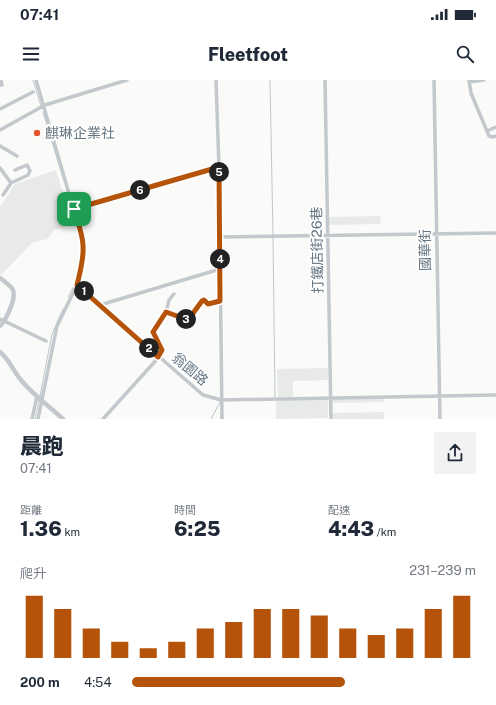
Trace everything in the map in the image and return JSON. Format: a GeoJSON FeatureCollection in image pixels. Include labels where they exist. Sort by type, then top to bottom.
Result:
{"type":"FeatureCollection","features":[{"type":"Feature","properties":{"kind":"street"},"geometry":{"type":"LineString","coordinates":[[0,85],[2,85],[1,80]]}},
{"type":"Feature","properties":{"kind":"street"},"geometry":{"type":"LineString","coordinates":[[36,80],[74,209],[83,246],[77,285],[58,326],[38,419]]}},
{"type":"Feature","properties":{"kind":"street"},"geometry":{"type":"LineString","coordinates":[[0,130],[43,106],[127,80]]}},
{"type":"Feature","properties":{"kind":"street"},"geometry":{"type":"LineString","coordinates":[[216,80],[219,167],[222,419]]}},
{"type":"Feature","properties":{"kind":"street","name":"打鐵店街26巷"},"geometry":{"type":"LineString","coordinates":[[325,80],[331,419]]}},
{"type":"Feature","properties":{"kind":"street","name":"國華街"},"geometry":{"type":"LineString","coordinates":[[434,80],[440,419]]}},
{"type":"Feature","properties":{"kind":"street"},"geometry":{"type":"LineString","coordinates":[[484,80],[469,81],[471,94],[489,136],[496,136]]}},
{"type":"Feature","properties":{"kind":"street"},"geometry":{"type":"LineString","coordinates":[[0,109],[33,92]]}},
{"type":"Feature","properties":{"kind":"street"},"geometry":{"type":"LineString","coordinates":[[487,131],[496,127]]}},
{"type":"Feature","properties":{"kind":"street"},"geometry":{"type":"LineString","coordinates":[[0,146],[17,156]]}},
{"type":"Feature","properties":{"kind":"street"},"geometry":{"type":"LineString","coordinates":[[3,195],[11,183],[28,175],[30,171],[28,165],[15,170]]}},
{"type":"Feature","properties":{"kind":"street"},"geometry":{"type":"LineString","coordinates":[[74,209],[219,167]]}},
{"type":"Feature","properties":{"kind":"street"},"geometry":{"type":"LineString","coordinates":[[0,168],[11,183]]}},
{"type":"Feature","properties":{"kind":"street"},"geometry":{"type":"LineString","coordinates":[[219,237],[496,233]]}},
{"type":"Feature","properties":{"kind":"street"},"geometry":{"type":"LineString","coordinates":[[100,305],[220,269]]}},
{"type":"Feature","properties":{"kind":"street"},"geometry":{"type":"LineString","coordinates":[[0,278],[13,289],[14,295],[0,326]]}},
{"type":"Feature","properties":{"kind":"street","name":"翁園路"},"geometry":{"type":"LineString","coordinates":[[77,285],[203,395],[221,401],[496,395]]}},
{"type":"Feature","properties":{"kind":"street"},"geometry":{"type":"LineString","coordinates":[[103,419],[158,357],[162,350],[153,332],[166,312],[169,300],[174,294]]}},
{"type":"Feature","properties":{"kind":"street"},"geometry":{"type":"LineString","coordinates":[[166,312],[188,320],[202,301],[204,300],[210,304],[220,301]]}},
{"type":"Feature","properties":{"kind":"street"},"geometry":{"type":"LineString","coordinates":[[2,320],[46,341]]}},
{"type":"Feature","properties":{"kind":"street"},"geometry":{"type":"LineString","coordinates":[[0,352],[8,360],[21,380],[63,419]]}},
{"type":"Feature","properties":{"kind":"street"},"geometry":{"type":"LineString","coordinates":[[32,419],[37,396]]}},
{"type":"Feature","properties":{"kind":"shaded area"},"geometry":{"type":"Polygon","coordinates":[[[56,170],[73,224],[54,230],[48,239],[33,242],[1,275],[0,207],[15,184],[56,170]]]}},
{"type":"Feature","properties":{"kind":"shaded area"},"geometry":{"type":"Polygon","coordinates":[[[381,216],[380,224],[329,225],[329,217],[381,216]]]}},
{"type":"Feature","properties":{"kind":"shaded area"},"geometry":{"type":"Polygon","coordinates":[[[328,368],[328,380],[293,381],[293,397],[278,397],[277,369],[328,368]]]}},
{"type":"Feature","properties":{"kind":"shaded area"},"geometry":{"type":"Polygon","coordinates":[[[332,398],[384,398],[384,402],[332,403],[332,398]]]}},
{"type":"Feature","properties":{"kind":"shaded area"},"geometry":{"type":"Polygon","coordinates":[[[328,399],[328,418],[276,419],[276,400],[328,399]]]}},
{"type":"Feature","properties":{"kind":"shaded area"},"geometry":{"type":"Polygon","coordinates":[[[384,412],[384,419],[333,419],[332,413],[384,412]]]}},
{"type":"Feature","properties":{"kind":"waterway"},"geometry":{"type":"LineString","coordinates":[[33,80],[41,106]]}},
{"type":"Feature","properties":{"kind":"waterway"},"geometry":{"type":"LineString","coordinates":[[270,80],[273,235]]}},
{"type":"Feature","properties":{"kind":"waterway"},"geometry":{"type":"LineString","coordinates":[[43,112],[63,178]]}},
{"type":"Feature","properties":{"kind":"waterway"},"geometry":{"type":"LineString","coordinates":[[273,238],[275,397]]}},
{"type":"Feature","properties":{"kind":"waterway"},"geometry":{"type":"LineString","coordinates":[[68,297],[76,282]]}},
{"type":"Feature","properties":{"kind":"waterway"},"geometry":{"type":"LineString","coordinates":[[40,396],[52,334],[63,309]]}},
{"type":"Feature","properties":{"kind":"waterway"},"geometry":{"type":"LineString","coordinates":[[35,419],[39,401]]}},
{"type":"Feature","properties":{"kind":"waterway"},"geometry":{"type":"LineString","coordinates":[[211,419],[220,402]]}},
{"type":"Feature","properties":{"kind":"place","name":"麒琳企業社"},"geometry":{"type":"Point","coordinates":[37,133]}},
{"type":"Feature","properties":{"kind":"route"},"geometry":{"type":"LineString","coordinates":[[219,167],[220,301],[208,304],[204,300],[202,301],[188,320],[166,312],[153,332],[162,350],[158,357],[152,350],[77,285],[83,246],[74,209],[219,167]]}}]}
